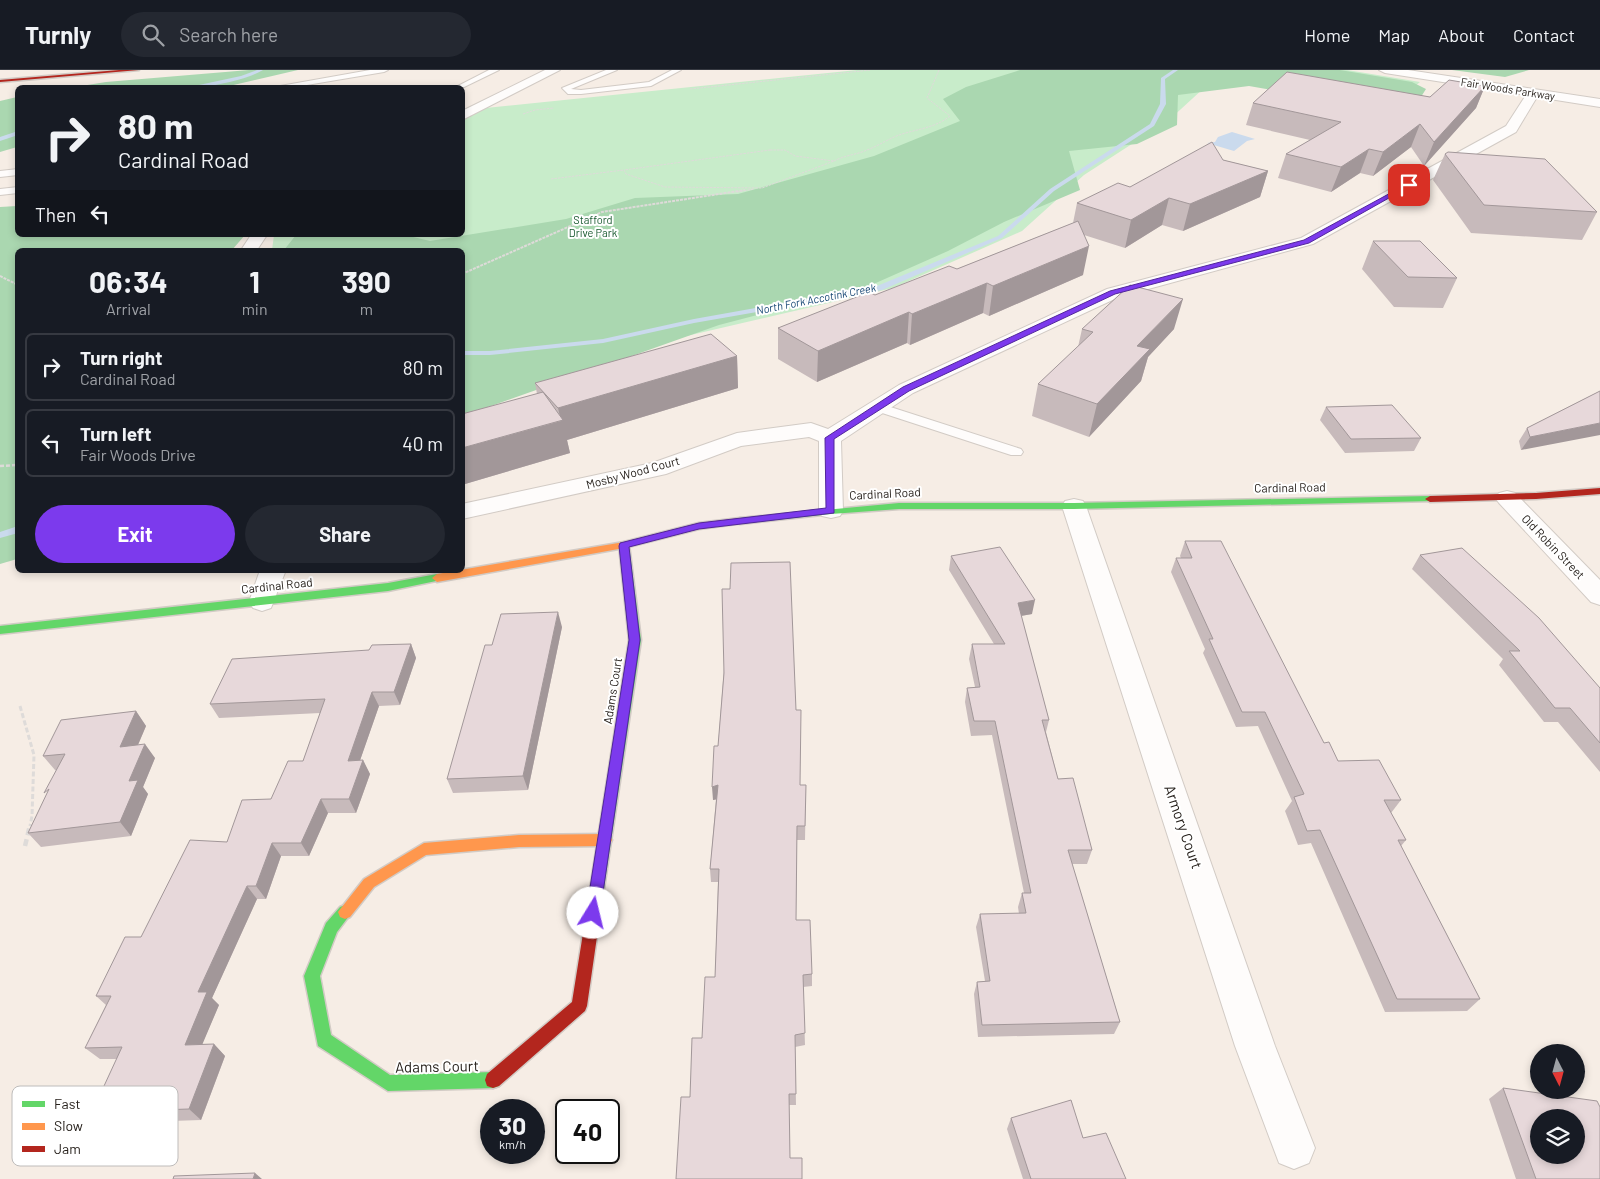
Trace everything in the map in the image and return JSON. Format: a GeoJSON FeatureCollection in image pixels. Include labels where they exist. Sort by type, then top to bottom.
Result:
{"type":"FeatureCollection","features":[{"type":"Feature","properties":{"kind":"street"},"geometry":{"type":"LineString","coordinates":[[0,72],[20,70]]}},
{"type":"Feature","properties":{"kind":"street"},"geometry":{"type":"LineString","coordinates":[[0,81],[136,70]]}},
{"type":"Feature","properties":{"kind":"street"},"geometry":{"type":"LineString","coordinates":[[465,114],[554,70]]}},
{"type":"Feature","properties":{"kind":"street","name":"Fair Woods Parkway"},"geometry":{"type":"LineString","coordinates":[[1385,70],[1600,103]]}},
{"type":"Feature","properties":{"kind":"street"},"geometry":{"type":"LineString","coordinates":[[831,511],[830,438],[906,389],[1112,293],[1307,241],[1511,129],[1534,93]]}},
{"type":"Feature","properties":{"kind":"street"},"geometry":{"type":"LineString","coordinates":[[250,248],[258,237]]}},
{"type":"Feature","properties":{"kind":"street","name":"Mosby Wood Court"},"geometry":{"type":"LineString","coordinates":[[465,511],[658,469],[737,440],[811,430],[830,438]]}},
{"type":"Feature","properties":{"kind":"street","name":"Cardinal Road"},"geometry":{"type":"LineString","coordinates":[[0,630],[388,587],[624,546],[699,526],[831,511],[899,506],[1074,506],[1507,498],[1600,491]]}},
{"type":"Feature","properties":{"kind":"street","name":"Old Robin Street"},"geometry":{"type":"LineString","coordinates":[[1507,498],[1600,596]]}},
{"type":"Feature","properties":{"kind":"street","name":"Armory Court"},"geometry":{"type":"LineString","coordinates":[[1074,506],[1255,1046],[1294,1148]]}},
{"type":"Feature","properties":{"kind":"street","name":"Adams Court"},"geometry":{"type":"LineString","coordinates":[[604,840],[519,841],[424,849],[370,883],[331,928],[312,976],[324,1040],[388,1083],[493,1080],[579,1006],[604,840],[634,640],[624,546]]}},
{"type":"Feature","properties":{"kind":"street"},"geometry":{"type":"LineString","coordinates":[[262,602],[272,573]]}},
{"type":"Feature","properties":{"kind":"lane"},"geometry":{"type":"LineString","coordinates":[[291,85],[384,70]]}},
{"type":"Feature","properties":{"kind":"lane"},"geometry":{"type":"LineString","coordinates":[[463,85],[494,70]]}},
{"type":"Feature","properties":{"kind":"lane"},"geometry":{"type":"LineString","coordinates":[[613,70],[600,76],[568,85],[566,88],[572,92],[581,92],[651,84],[677,70]]}},
{"type":"Feature","properties":{"kind":"lane"},"geometry":{"type":"LineString","coordinates":[[1,173],[15,169]]}},
{"type":"Feature","properties":{"kind":"lane"},"geometry":{"type":"LineString","coordinates":[[1,173],[15,172]]}},
{"type":"Feature","properties":{"kind":"lane"},"geometry":{"type":"LineString","coordinates":[[0,192],[15,190]]}},
{"type":"Feature","properties":{"kind":"lane"},"geometry":{"type":"LineString","coordinates":[[878,407],[1016,452]]}},
{"type":"Feature","properties":{"kind":"path"},"geometry":{"type":"LineString","coordinates":[[465,273],[602,212],[762,188],[834,161],[845,155],[865,151],[899,135],[919,131],[944,121],[950,116],[926,98],[939,70]]}},
{"type":"Feature","properties":{"kind":"path"},"geometry":{"type":"LineString","coordinates":[[550,180],[770,150],[784,150],[795,156],[834,161]]}},
{"type":"Feature","properties":{"kind":"path"},"geometry":{"type":"LineString","coordinates":[[624,170],[626,174],[638,179],[665,187],[762,188]]}},
{"type":"Feature","properties":{"kind":"path"},"geometry":{"type":"LineString","coordinates":[[0,276],[15,284]]}},
{"type":"Feature","properties":{"kind":"path"},"geometry":{"type":"LineString","coordinates":[[0,466],[15,465]]}},
{"type":"Feature","properties":{"kind":"path"},"geometry":{"type":"LineString","coordinates":[[20,706],[34,755],[32,816],[25,846]]}},
{"type":"Feature","properties":{"kind":"green space"},"geometry":{"type":"Polygon","coordinates":[[[249,70],[298,70],[234,85],[87,85],[249,70]]]}},
{"type":"Feature","properties":{"kind":"green space","name":"Stafford Drive Park"},"geometry":{"type":"Polygon","coordinates":[[[857,70],[1347,70],[1420,82],[1388,109],[1216,77],[1169,120],[1084,175],[1022,231],[893,288],[465,388],[465,248],[272,248],[274,237],[465,237],[465,115],[476,109],[857,70]]]}},
{"type":"Feature","properties":{"kind":"green space","name":"Stafford Drive Park"},"geometry":{"type":"Polygon","coordinates":[[[1020,70],[1340,70],[1412,82],[1426,89],[1419,100],[1365,106],[1249,86],[1178,95],[1177,125],[1137,144],[1069,151],[1080,190],[1004,222],[948,251],[869,286],[719,325],[465,415],[465,248],[286,248],[294,237],[413,237],[430,241],[465,237],[465,235],[566,219],[635,198],[738,194],[874,156],[960,121],[943,99],[966,87],[1020,70]]]}},
{"type":"Feature","properties":{"kind":"green space"},"geometry":{"type":"Polygon","coordinates":[[[1452,70],[1529,70],[1505,77],[1452,70]]]}},
{"type":"Feature","properties":{"kind":"green space"},"geometry":{"type":"Polygon","coordinates":[[[15,97],[15,148],[0,152],[0,101],[15,97]]]}},
{"type":"Feature","properties":{"kind":"green space"},"geometry":{"type":"Polygon","coordinates":[[[15,206],[15,237],[243,237],[234,248],[15,248],[15,560],[0,564],[0,207],[15,206]]]}},
{"type":"Feature","properties":{"kind":"water"},"geometry":{"type":"Polygon","coordinates":[[[1232,132],[1255,139],[1247,141],[1234,151],[1207,143],[1215,142],[1218,137],[1232,132]]]}},
{"type":"Feature","properties":{"kind":"building"},"geometry":{"type":"Polygon","coordinates":[[[1287,72],[1430,97],[1449,80],[1485,86],[1434,142],[1420,124],[1383,152],[1369,149],[1341,167],[1286,154],[1341,122],[1253,103],[1287,72]]]}},
{"type":"Feature","properties":{"kind":"building"},"geometry":{"type":"Polygon","coordinates":[[[1212,142],[1223,160],[1268,171],[1190,204],[1169,198],[1131,220],[1077,203],[1118,183],[1130,187],[1212,142]]]}},
{"type":"Feature","properties":{"kind":"building"},"geometry":{"type":"Polygon","coordinates":[[[1448,152],[1545,159],[1597,212],[1484,205],[1445,154],[1448,152]]]}},
{"type":"Feature","properties":{"kind":"building"},"geometry":{"type":"Polygon","coordinates":[[[1078,221],[1089,246],[993,286],[987,283],[912,314],[909,312],[818,351],[778,328],[869,292],[875,295],[949,266],[957,269],[1078,221]]]}},
{"type":"Feature","properties":{"kind":"building"},"geometry":{"type":"Polygon","coordinates":[[[1373,241],[1420,241],[1457,278],[1408,277],[1373,241]]]}},
{"type":"Feature","properties":{"kind":"building"},"geometry":{"type":"Polygon","coordinates":[[[1130,285],[1183,299],[1137,346],[1150,349],[1097,404],[1038,384],[1093,332],[1082,329],[1130,285]]]}},
{"type":"Feature","properties":{"kind":"building"},"geometry":{"type":"Polygon","coordinates":[[[711,334],[737,356],[558,408],[535,383],[711,334]]]}},
{"type":"Feature","properties":{"kind":"building"},"geometry":{"type":"Polygon","coordinates":[[[1600,391],[1600,423],[1530,437],[1527,428],[1600,391]]]}},
{"type":"Feature","properties":{"kind":"building"},"geometry":{"type":"Polygon","coordinates":[[[543,392],[563,420],[465,447],[465,413],[543,392]]]}},
{"type":"Feature","properties":{"kind":"building"},"geometry":{"type":"Polygon","coordinates":[[[1392,405],[1421,438],[1351,439],[1326,407],[1392,405]]]}},
{"type":"Feature","properties":{"kind":"building"},"geometry":{"type":"Polygon","coordinates":[[[1185,541],[1221,541],[1324,743],[1329,742],[1338,761],[1379,760],[1401,800],[1384,800],[1406,840],[1398,840],[1480,999],[1397,999],[1320,830],[1307,831],[1294,797],[1304,794],[1265,712],[1242,712],[1209,639],[1213,639],[1176,558],[1192,558],[1185,541]]]}},
{"type":"Feature","properties":{"kind":"building"},"geometry":{"type":"Polygon","coordinates":[[[1000,547],[1035,600],[1018,603],[1049,720],[1042,720],[1058,779],[1073,778],[1092,850],[1068,850],[1120,1022],[982,1025],[977,982],[990,981],[980,914],[1026,913],[1022,893],[1031,893],[995,721],[974,721],[967,688],[980,687],[972,644],[1005,644],[951,556],[1000,547]]]}},
{"type":"Feature","properties":{"kind":"building"},"geometry":{"type":"Polygon","coordinates":[[[1462,548],[1539,618],[1600,688],[1600,743],[1570,708],[1555,708],[1509,651],[1520,651],[1420,555],[1462,548]]]}},
{"type":"Feature","properties":{"kind":"building"},"geometry":{"type":"Polygon","coordinates":[[[790,562],[796,710],[801,710],[800,785],[806,785],[805,826],[797,826],[796,920],[810,920],[812,974],[803,975],[805,1033],[795,1035],[796,1094],[789,1094],[790,1158],[802,1158],[802,1179],[676,1179],[681,1097],[690,1097],[692,1038],[702,1038],[705,977],[715,977],[719,869],[710,869],[718,785],[712,787],[714,746],[718,746],[724,673],[722,589],[730,589],[731,563],[790,562]]]}},
{"type":"Feature","properties":{"kind":"building"},"geometry":{"type":"Polygon","coordinates":[[[558,612],[523,776],[447,779],[485,645],[492,645],[501,614],[558,612]]]}},
{"type":"Feature","properties":{"kind":"building"},"geometry":{"type":"Polygon","coordinates":[[[411,644],[394,692],[372,692],[348,761],[363,760],[349,799],[321,799],[301,843],[272,843],[256,886],[247,886],[198,992],[207,992],[185,1045],[214,1044],[189,1109],[178,1109],[178,1086],[104,1086],[122,1047],[85,1048],[111,996],[96,996],[125,937],[141,937],[190,840],[227,842],[242,800],[271,799],[288,761],[303,761],[325,699],[210,704],[232,659],[369,650],[372,645],[411,644]]]}},
{"type":"Feature","properties":{"kind":"building"},"geometry":{"type":"Polygon","coordinates":[[[136,711],[120,747],[145,744],[129,781],[138,780],[120,822],[28,833],[49,789],[44,793],[65,754],[43,756],[61,720],[136,711]]]}},
{"type":"Feature","properties":{"kind":"building"},"geometry":{"type":"Polygon","coordinates":[[[1503,1088],[1530,1092],[1530,1099],[1583,1099],[1597,1101],[1600,1107],[1600,1179],[1536,1179],[1531,1164],[1585,1164],[1585,1109],[1530,1109],[1530,1162],[1503,1088]]]}},
{"type":"Feature","properties":{"kind":"building"},"geometry":{"type":"Polygon","coordinates":[[[1071,1100],[1083,1138],[1106,1133],[1126,1179],[1031,1179],[1011,1118],[1071,1100]]]}},
{"type":"Feature","properties":{"kind":"building"},"geometry":{"type":"Polygon","coordinates":[[[255,1173],[253,1179],[173,1179],[174,1176],[255,1173]]]}},
{"type":"Feature","properties":{"kind":"waterway"},"geometry":{"type":"LineString","coordinates":[[202,85],[242,77],[261,70]]}},
{"type":"Feature","properties":{"kind":"waterway","name":"North Fork Accotink Creek"},"geometry":{"type":"LineString","coordinates":[[465,353],[490,353],[603,341],[694,321],[879,288],[1000,237],[1052,190],[1152,125],[1163,104],[1163,78],[1176,70]]}},
{"type":"Feature","properties":{"kind":"waterway"},"geometry":{"type":"LineString","coordinates":[[0,139],[15,134]]}},
{"type":"Feature","properties":{"kind":"waterway","name":"North Fork Accotink Creek"},"geometry":{"type":"LineString","coordinates":[[0,535],[15,530]]}},
{"type":"Feature","properties":{"kind":"traffic: fast"},"geometry":{"type":"LineString","coordinates":[[740,521],[899,506],[1074,506],[1430,499]]}},
{"type":"Feature","properties":{"kind":"traffic: fast"},"geometry":{"type":"LineString","coordinates":[[595,902],[635,640],[624,545]]}},
{"type":"Feature","properties":{"kind":"traffic: fast"},"geometry":{"type":"LineString","coordinates":[[0,630],[388,587],[437,578]]}},
{"type":"Feature","properties":{"kind":"traffic: fast"},"geometry":{"type":"LineString","coordinates":[[345,912],[331,928],[312,976],[324,1040],[388,1083],[493,1080]]}},
{"type":"Feature","properties":{"kind":"traffic: slow"},"geometry":{"type":"LineString","coordinates":[[437,578],[624,545],[699,526],[740,521]]}},
{"type":"Feature","properties":{"kind":"traffic: slow"},"geometry":{"type":"LineString","coordinates":[[345,912],[369,883],[424,849],[519,841],[605,840]]}},
{"type":"Feature","properties":{"kind":"traffic: jam"},"geometry":{"type":"LineString","coordinates":[[0,81],[137,70]]}},
{"type":"Feature","properties":{"kind":"traffic: jam"},"geometry":{"type":"LineString","coordinates":[[1430,499],[1494,498],[1600,491]]}},
{"type":"Feature","properties":{"kind":"traffic: jam"},"geometry":{"type":"LineString","coordinates":[[493,1080],[579,1006],[595,902]]}},
{"type":"Feature","properties":{"kind":"route"},"geometry":{"type":"LineString","coordinates":[[593,913],[634,640],[624,546],[699,526],[831,511],[830,438],[906,389],[1112,293],[1307,241],[1409,185]]}}]}
